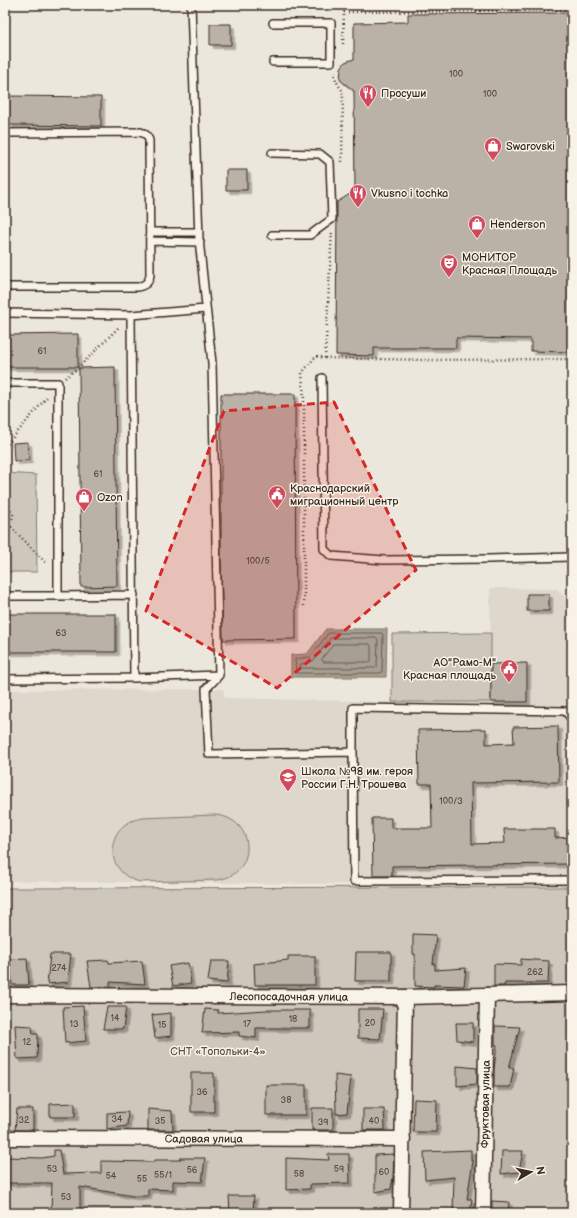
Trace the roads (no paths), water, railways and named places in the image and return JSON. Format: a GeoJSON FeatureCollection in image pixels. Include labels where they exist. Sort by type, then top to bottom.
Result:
{"type":"FeatureCollection","features":[{"type":"Feature","properties":{"kind":"street","name":"Лесопосадочная улица"},"geometry":{"type":"LineString","coordinates":[[5,995],[405,997],[572,993]]}},
{"type":"Feature","properties":{"kind":"street","name":"Фруктовая улица"},"geometry":{"type":"LineString","coordinates":[[483,1213],[487,995]]}},
{"type":"Feature","properties":{"kind":"street"},"geometry":{"type":"LineString","coordinates":[[401,1213],[405,997]]}},
{"type":"Feature","properties":{"kind":"street","name":"Садовая улица"},"geometry":{"type":"LineString","coordinates":[[5,1138],[403,1139]]}},
{"type":"Feature","properties":{"kind":"lane"},"geometry":{"type":"LineString","coordinates":[[191,5],[199,232],[212,363],[219,675],[206,689],[209,754],[353,752]]}},
{"type":"Feature","properties":{"kind":"lane"},"geometry":{"type":"LineString","coordinates":[[273,23],[331,23],[331,62],[273,62]]}},
{"type":"Feature","properties":{"kind":"lane"},"geometry":{"type":"LineString","coordinates":[[5,133],[145,133],[149,140],[150,232],[149,280],[143,286],[5,287]]}},
{"type":"Feature","properties":{"kind":"lane"},"geometry":{"type":"LineString","coordinates":[[272,153],[320,154],[330,162],[332,219],[310,235],[272,235]]}},
{"type":"Feature","properties":{"kind":"lane"},"geometry":{"type":"LineString","coordinates":[[150,232],[199,232]]}},
{"type":"Feature","properties":{"kind":"lane"},"geometry":{"type":"LineString","coordinates":[[150,242],[200,242]]}},
{"type":"Feature","properties":{"kind":"lane"},"geometry":{"type":"LineString","coordinates":[[5,313],[131,315],[206,309]]}},
{"type":"Feature","properties":{"kind":"lane"},"geometry":{"type":"LineString","coordinates":[[131,315],[134,678]]}},
{"type":"Feature","properties":{"kind":"lane"},"geometry":{"type":"LineString","coordinates":[[322,378],[324,549],[331,556],[384,560],[572,557]]}},
{"type":"Feature","properties":{"kind":"lane"},"geometry":{"type":"LineString","coordinates":[[5,383],[58,383],[58,596]]}},
{"type":"Feature","properties":{"kind":"lane"},"geometry":{"type":"LineString","coordinates":[[5,596],[134,595]]}},
{"type":"Feature","properties":{"kind":"lane"},"geometry":{"type":"LineString","coordinates":[[5,679],[134,678],[219,675]]}},
{"type":"Feature","properties":{"kind":"lane"},"geometry":{"type":"LineString","coordinates":[[572,719],[565,711],[353,708],[354,882],[572,880]]}},
{"type":"Feature","properties":{"kind":"water"},"geometry":{"type":"Polygon","coordinates":[[[326,629],[387,629],[386,677],[291,677],[291,655],[307,654],[326,629]]]}},
{"type":"Feature","properties":{"kind":"place","name":"Просуши"},"geometry":{"type":"Point","coordinates":[368,108]}},
{"type":"Feature","properties":{"kind":"place","name":"Swarovski"},"geometry":{"type":"Point","coordinates":[493,161]}},
{"type":"Feature","properties":{"kind":"place","name":"Vkusno i tochka"},"geometry":{"type":"Point","coordinates":[358,208]}},
{"type":"Feature","properties":{"kind":"place","name":"Henderson"},"geometry":{"type":"Point","coordinates":[477,239]}},
{"type":"Feature","properties":{"kind":"place","name":"МОНИТОР Красная Площадь"},"geometry":{"type":"Point","coordinates":[449,278]}},
{"type":"Feature","properties":{"kind":"place","name":"Краснодарский миграционный центр"},"geometry":{"type":"Point","coordinates":[277,509]}},
{"type":"Feature","properties":{"kind":"place","name":"Ozon"},"geometry":{"type":"Point","coordinates":[84,512]}},
{"type":"Feature","properties":{"kind":"place","name":"АО\"Рамо-М\" Красная площадь"},"geometry":{"type":"Point","coordinates":[509,683]}},
{"type":"Feature","properties":{"kind":"place","name":"Школа №98 им. героя России Г.Н. Трошева"},"geometry":{"type":"Point","coordinates":[288,792]}},
{"type":"Feature","properties":{"kind":"park label","name":"СНТ «Топольки-4»"},"geometry":{"type":"Point","coordinates":[218,1051]}}]}
